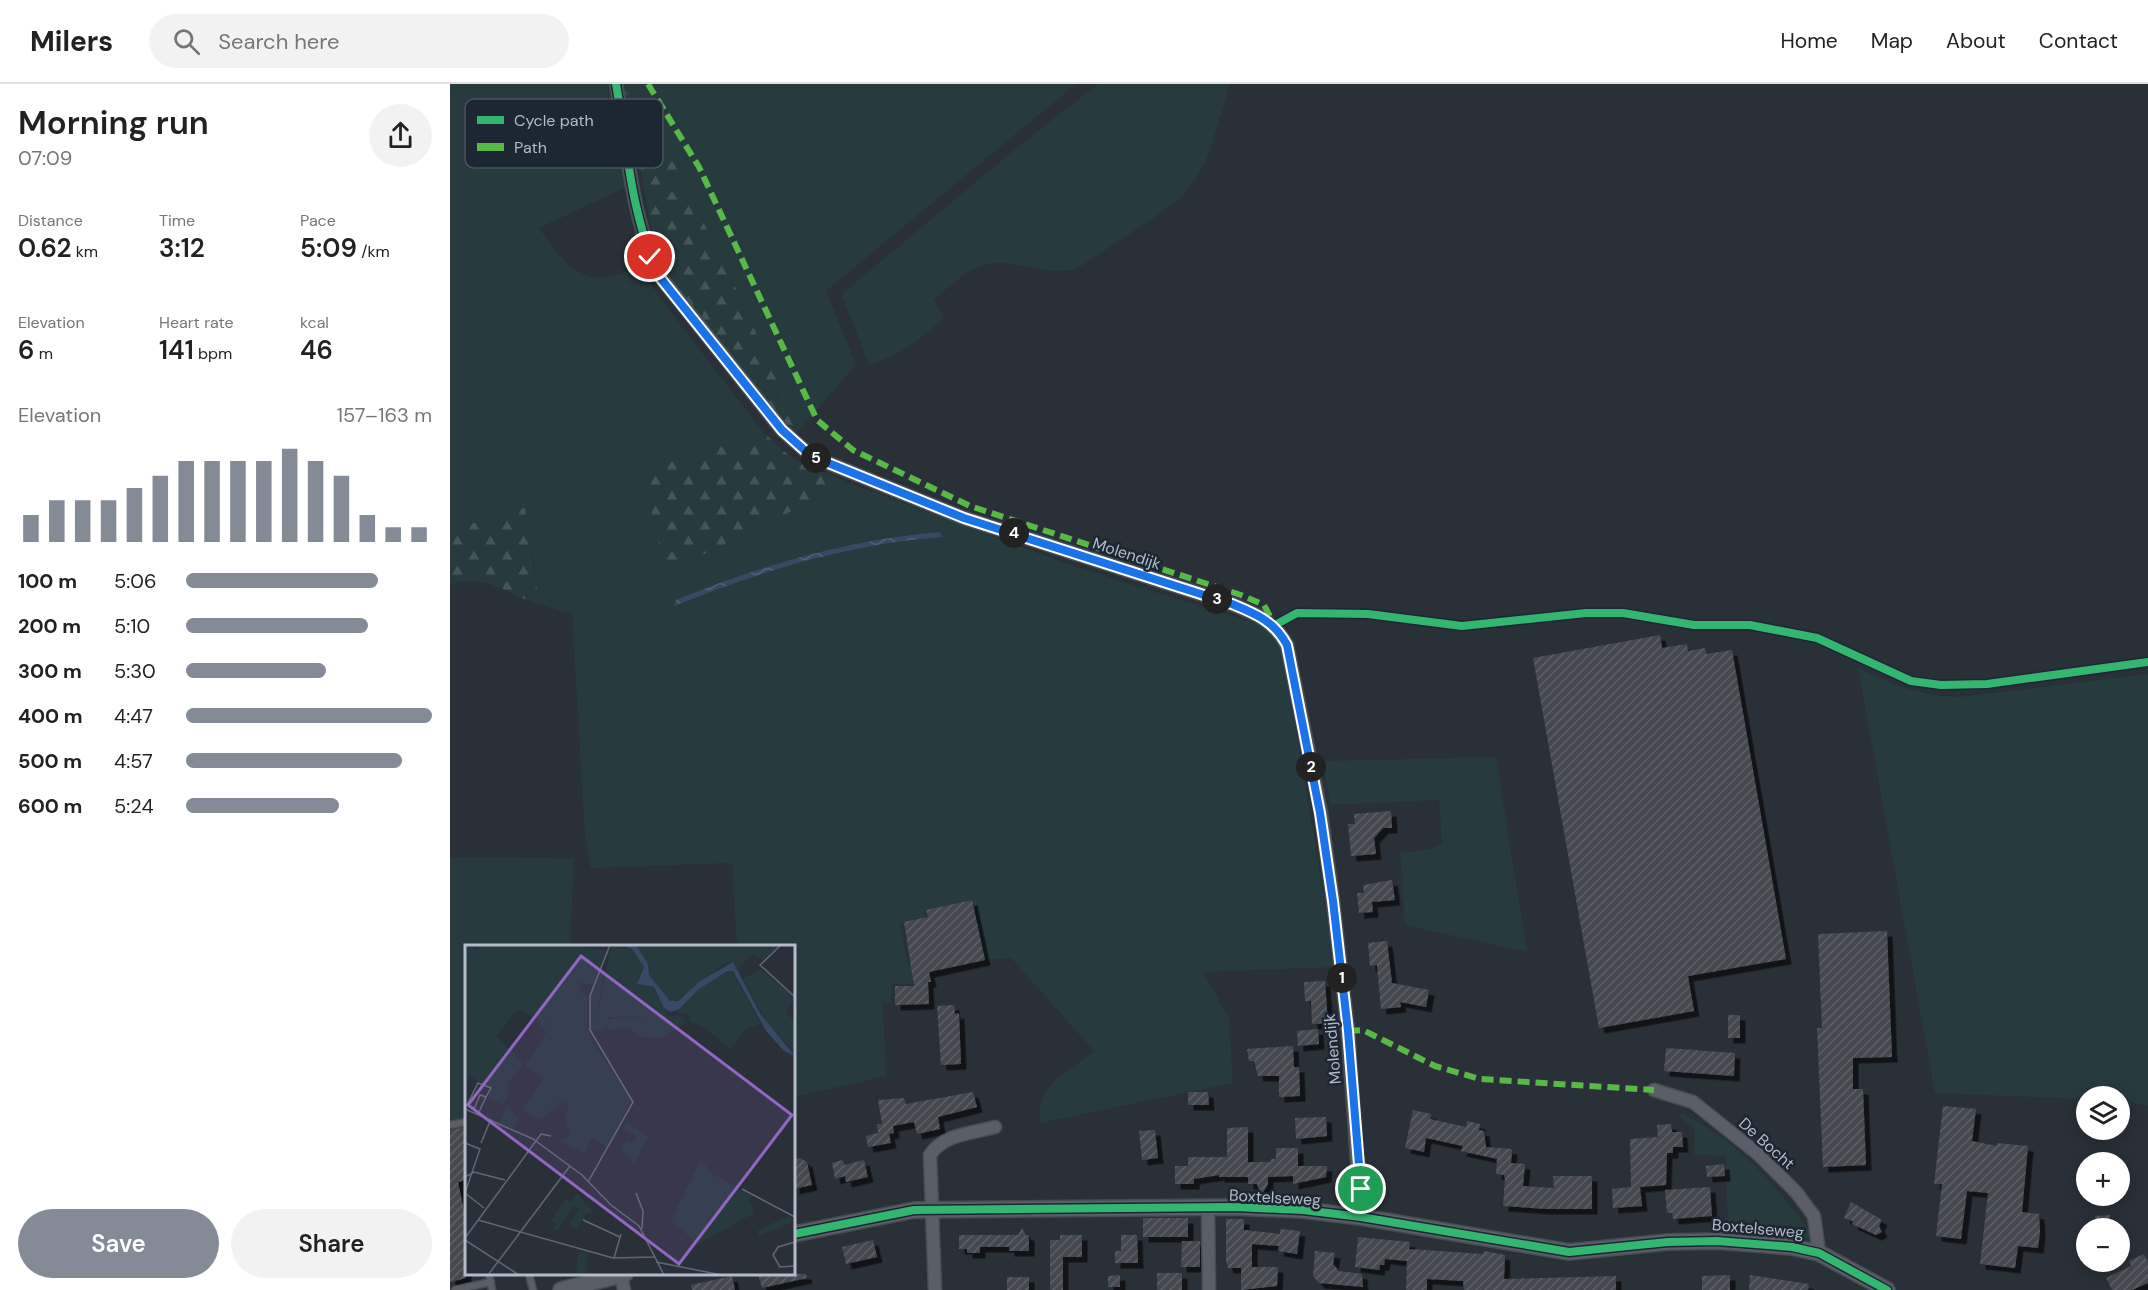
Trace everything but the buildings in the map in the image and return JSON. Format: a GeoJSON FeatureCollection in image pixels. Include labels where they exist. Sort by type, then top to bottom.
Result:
{"type":"FeatureCollection","features":[{"type":"Feature","properties":{"kind":"street","name":"Molendijk"},"geometry":{"type":"LineString","coordinates":[[616,84],[619,99]]}},
{"type":"Feature","properties":{"kind":"street","name":"Molendijk"},"geometry":{"type":"LineString","coordinates":[[631,168],[650,257],[658,275],[782,430],[811,456],[964,518],[1232,604],[1264,618],[1278,629],[1287,645],[1322,824],[1348,1031],[1362,1217]]}},
{"type":"Feature","properties":{"kind":"street","name":"De Bocht"},"geometry":{"type":"LineString","coordinates":[[1654,1090],[1693,1102],[1765,1162],[1796,1192],[1814,1216],[1819,1253]]}},
{"type":"Feature","properties":{"kind":"street"},"geometry":{"type":"LineString","coordinates":[[935,1290],[930,1155],[937,1144],[995,1127]]}},
{"type":"Feature","properties":{"kind":"street"},"geometry":{"type":"LineString","coordinates":[[1208,1209],[1209,1290]]}},
{"type":"Feature","properties":{"kind":"street","name":"Boxtelseweg"},"geometry":{"type":"LineString","coordinates":[[795,1234],[869,1218],[933,1210],[1292,1210],[1362,1217],[1569,1252],[1668,1242],[1717,1241],[1792,1247],[1819,1253],[1887,1290]]}},
{"type":"Feature","properties":{"kind":"street"},"geometry":{"type":"LineString","coordinates":[[561,1290],[619,1275]]}},
{"type":"Feature","properties":{"kind":"street"},"geometry":{"type":"LineString","coordinates":[[623,1275],[624,1290]]}},
{"type":"Feature","properties":{"kind":"lane"},"geometry":{"type":"LineString","coordinates":[[450,1125],[465,1122]]}},
{"type":"Feature","properties":{"kind":"lane"},"geometry":{"type":"LineString","coordinates":[[489,1275],[492,1290]]}},
{"type":"Feature","properties":{"kind":"lane"},"geometry":{"type":"LineString","coordinates":[[529,1275],[533,1290]]}},
{"type":"Feature","properties":{"kind":"lane"},"geometry":{"type":"LineString","coordinates":[[455,1290],[490,1282]]}},
{"type":"Feature","properties":{"kind":"green space"},"geometry":{"type":"Polygon","coordinates":[[[450,84],[607,84],[610,99],[465,99],[465,168],[622,168],[626,187],[539,228],[560,256],[582,274],[608,277],[624,273],[642,264],[657,294],[764,433],[642,471],[666,573],[849,483],[1079,568],[1260,625],[1272,633],[1283,651],[1324,898],[1333,967],[1203,972],[1229,1018],[1233,1083],[1040,1123],[1040,1109],[1048,1088],[1055,1080],[1094,1051],[1011,958],[984,960],[969,900],[924,911],[925,918],[900,923],[908,966],[916,965],[915,984],[892,984],[891,1003],[883,1003],[886,1076],[795,1097],[795,945],[737,945],[732,863],[591,868],[585,836],[572,614],[539,604],[533,556],[477,523],[463,526],[450,520],[450,84]]]}},
{"type":"Feature","properties":{"kind":"green space"},"geometry":{"type":"Polygon","coordinates":[[[624,84],[635,84],[642,99],[627,99],[624,84]]]}},
{"type":"Feature","properties":{"kind":"green space"},"geometry":{"type":"Polygon","coordinates":[[[635,84],[1076,84],[826,291],[856,365],[806,422],[784,395],[733,282],[663,141],[663,99],[642,99],[635,84]]]}},
{"type":"Feature","properties":{"kind":"green space"},"geometry":{"type":"Polygon","coordinates":[[[1098,84],[1230,84],[1209,154],[1196,179],[1180,198],[1075,270],[1047,271],[1009,263],[990,263],[969,271],[934,299],[944,317],[918,340],[869,365],[843,293],[1019,146],[1098,84]]]}},
{"type":"Feature","properties":{"kind":"green space"},"geometry":{"type":"Polygon","coordinates":[[[663,141],[733,282],[784,395],[806,422],[794,434],[772,412],[666,270],[652,231],[640,168],[663,168],[663,141]]]}},
{"type":"Feature","properties":{"kind":"green space"},"geometry":{"type":"Polygon","coordinates":[[[764,433],[793,459],[849,483],[666,573],[642,471],[764,433]]]}},
{"type":"Feature","properties":{"kind":"green space"},"geometry":{"type":"Polygon","coordinates":[[[525,508],[539,604],[487,583],[464,581],[450,584],[450,520],[464,526],[525,508]]]}},
{"type":"Feature","properties":{"kind":"green space"},"geometry":{"type":"Polygon","coordinates":[[[1858,668],[1883,680],[1908,688],[1960,697],[2148,674],[2148,1106],[2130,1102],[2130,1086],[2076,1086],[2076,1099],[1935,1093],[1858,668]]]}},
{"type":"Feature","properties":{"kind":"green space"},"geometry":{"type":"Polygon","coordinates":[[[1496,757],[1527,952],[1405,925],[1400,853],[1431,849],[1442,844],[1439,800],[1330,805],[1323,761],[1496,757]]]}},
{"type":"Feature","properties":{"kind":"green space"},"geometry":{"type":"Polygon","coordinates":[[[450,857],[574,858],[570,945],[465,945],[465,1121],[450,1122],[450,857]]]}},
{"type":"Feature","properties":{"kind":"green space"},"geometry":{"type":"Polygon","coordinates":[[[1682,1113],[1714,1132],[1755,1166],[1801,1219],[1812,1238],[1802,1241],[1728,1238],[1726,1156],[1694,1155],[1695,1129],[1679,1116],[1682,1113]]]}},
{"type":"Feature","properties":{"kind":"water"},"geometry":{"type":"Polygon","coordinates":[[[940,532],[942,537],[873,546],[805,561],[739,581],[674,606],[676,600],[708,587],[805,556],[872,541],[940,532]]]}},
{"type":"Feature","properties":{"kind":"marked path"},"geometry":{"type":"LineString","coordinates":[[648,84],[657,99]]}},
{"type":"Feature","properties":{"kind":"marked path"},"geometry":{"type":"LineString","coordinates":[[663,108],[699,167],[817,420],[853,450],[970,506],[1241,595],[1264,605],[1273,622]]}},
{"type":"Feature","properties":{"kind":"marked path"},"geometry":{"type":"LineString","coordinates":[[1348,1031],[1363,1030],[1435,1066],[1480,1079],[1654,1090]]}},
{"type":"Feature","properties":{"kind":"cycle path"},"geometry":{"type":"LineString","coordinates":[[616,84],[618,99]]}},
{"type":"Feature","properties":{"kind":"cycle path"},"geometry":{"type":"LineString","coordinates":[[629,168],[642,229],[659,275],[782,430],[811,456],[964,518],[1232,604],[1275,625],[1297,613],[1368,614],[1462,626],[1586,613],[1623,613],[1694,625],[1750,625],[1817,638],[1911,681],[1941,685],[1987,684],[2148,662]]}},
{"type":"Feature","properties":{"kind":"cycle path"},"geometry":{"type":"LineString","coordinates":[[795,1234],[914,1210],[1235,1207],[1303,1210],[1361,1217],[1569,1252],[1668,1242],[1717,1241],[1792,1247],[1819,1253],[1887,1290]]}},
{"type":"Feature","properties":{"kind":"route"},"geometry":{"type":"LineString","coordinates":[[650,257],[658,275],[782,430],[811,456],[964,518],[1232,604],[1253,612],[1275,625],[1287,645],[1320,813],[1348,1031],[1361,1189]]}}]}
